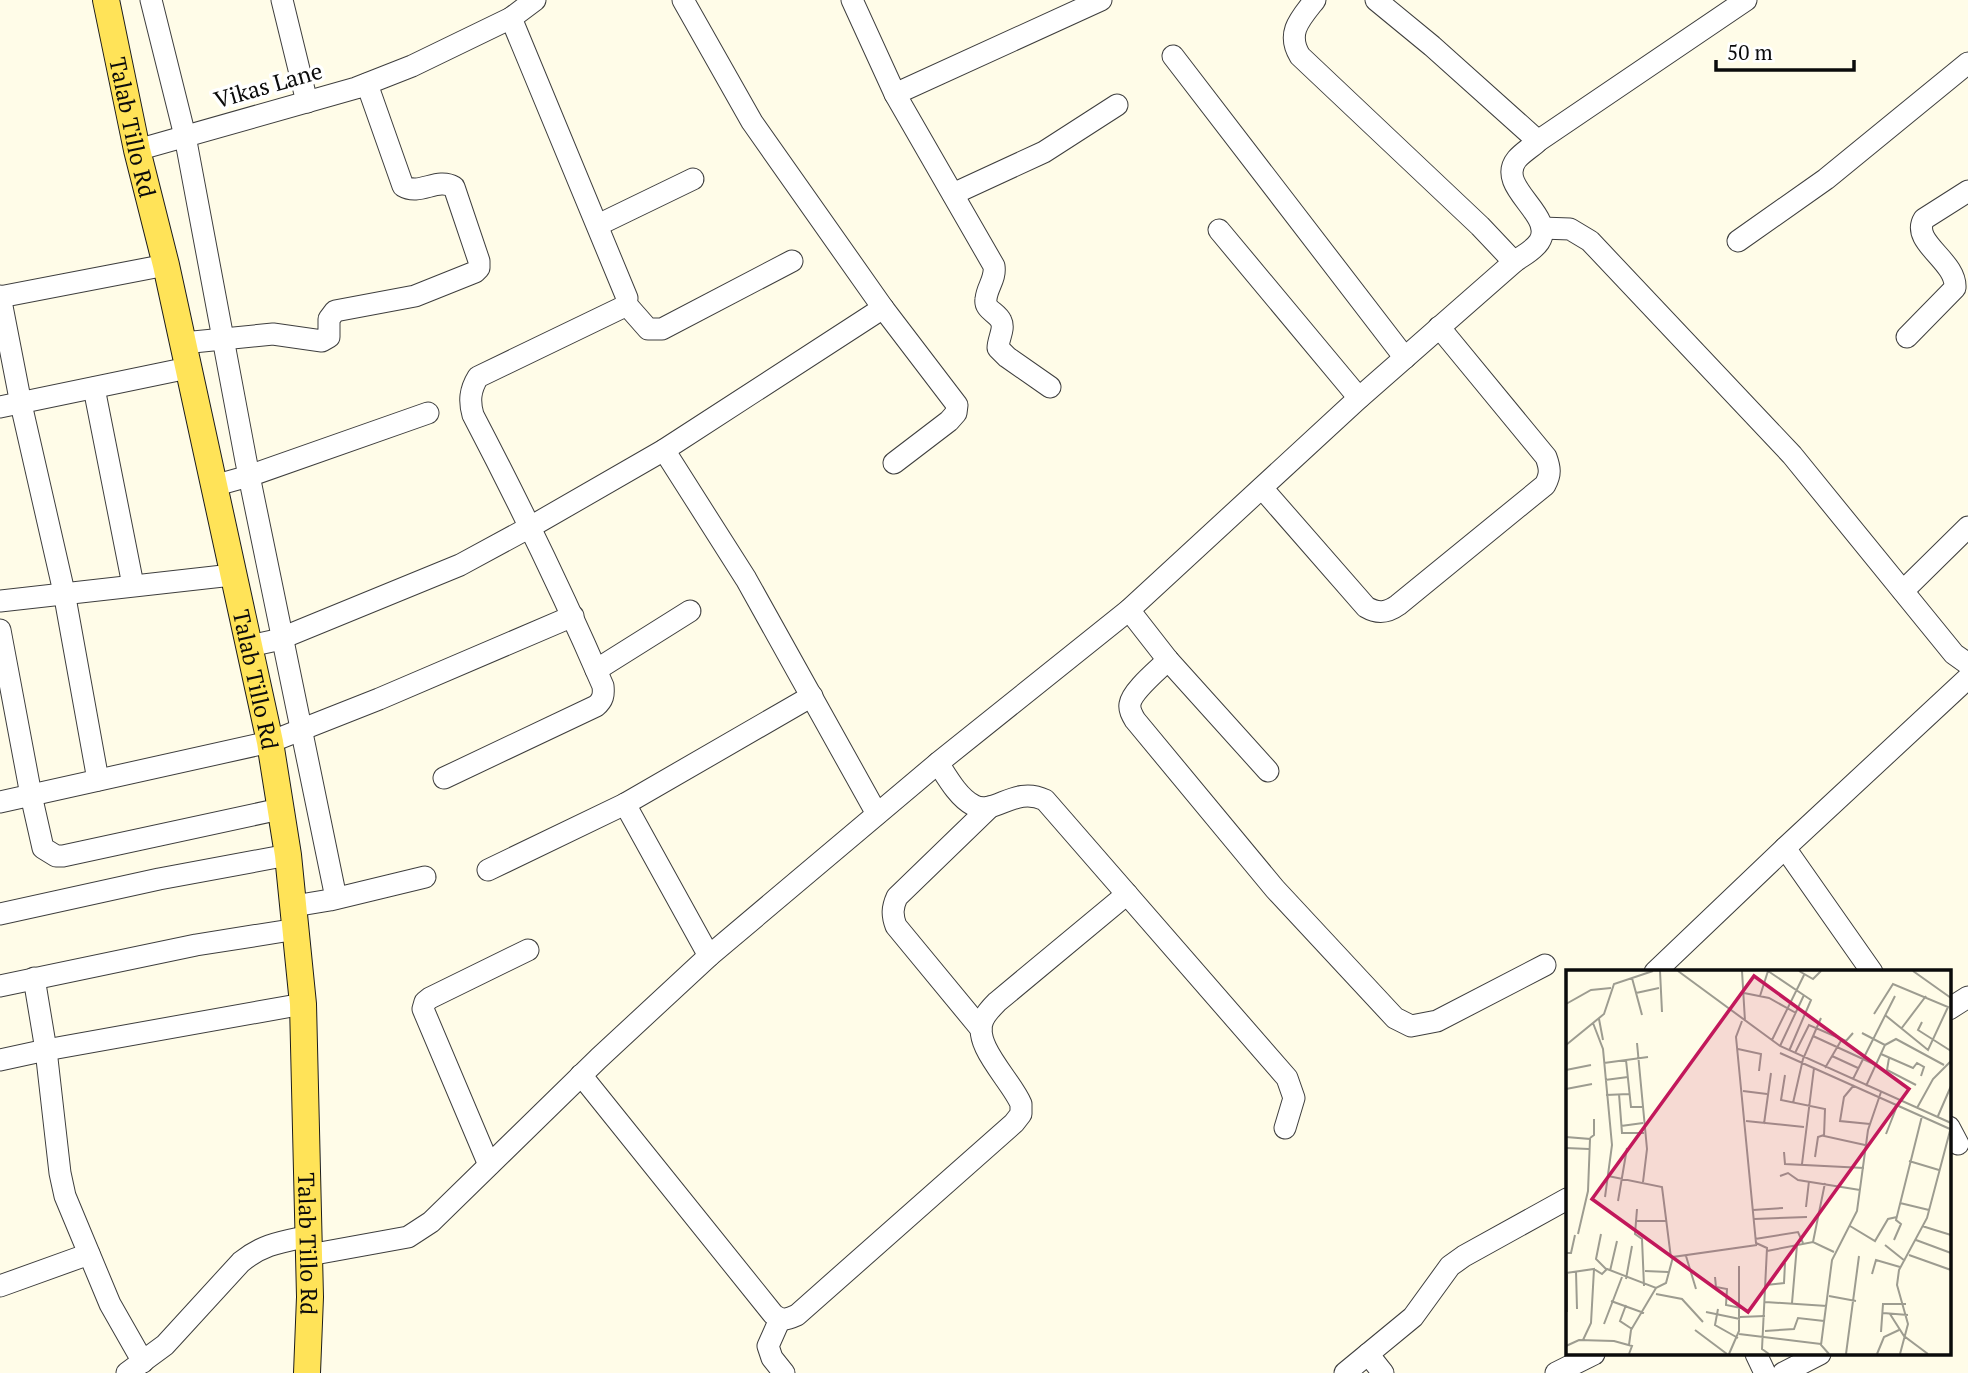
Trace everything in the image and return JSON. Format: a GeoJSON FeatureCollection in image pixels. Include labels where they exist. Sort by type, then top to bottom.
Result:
{"type":"FeatureCollection","features":[{"type":"Feature","properties":{"kind":"main road","name":"Talab Tillo Rd"},"geometry":{"type":"LineString","coordinates":[[106,0],[161,143],[166,265],[202,346],[234,480],[233,575],[269,642],[287,736],[280,809],[288,855],[314,907],[303,1004],[310,1297],[307,1373]]}},
{"type":"Feature","properties":{"kind":"street"},"geometry":{"type":"LineString","coordinates":[[282,0],[307,102]]}},
{"type":"Feature","properties":{"kind":"street","name":"Vikas Lane"},"geometry":{"type":"LineString","coordinates":[[161,143],[367,84],[412,66],[511,18],[535,0]]}},
{"type":"Feature","properties":{"kind":"street"},"geometry":{"type":"LineString","coordinates":[[683,0],[752,122],[884,308],[957,405],[956,413],[949,421],[894,463]]}},
{"type":"Feature","properties":{"kind":"street"},"geometry":{"type":"LineString","coordinates":[[852,0],[895,94],[994,266],[994,276],[986,302],[987,307],[1000,318],[1002,324],[998,348],[1050,387]]}},
{"type":"Feature","properties":{"kind":"street"},"geometry":{"type":"LineString","coordinates":[[895,94],[1101,0]]}},
{"type":"Feature","properties":{"kind":"street"},"geometry":{"type":"LineString","coordinates":[[1315,0],[1294,26],[1293,39],[1300,56],[1480,226],[1514,262]]}},
{"type":"Feature","properties":{"kind":"street"},"geometry":{"type":"LineString","coordinates":[[1376,0],[1538,141]]}},
{"type":"Feature","properties":{"kind":"street"},"geometry":{"type":"LineString","coordinates":[[154,1],[161,143],[202,346],[269,642],[314,907]]}},
{"type":"Feature","properties":{"kind":"street"},"geometry":{"type":"LineString","coordinates":[[34,978],[65,1196],[135,1368],[179,1332],[241,1262],[269,1244],[309,1245],[408,1237],[431,1222],[581,1075],[709,956],[937,763],[1129,610],[1359,398],[1538,244],[1542,228],[1513,178],[1513,167],[1517,159],[1538,141],[1736,3]]}},
{"type":"Feature","properties":{"kind":"street"},"geometry":{"type":"LineString","coordinates":[[511,18],[626,291],[626,304],[648,329],[662,329],[792,261]]}},
{"type":"Feature","properties":{"kind":"street"},"geometry":{"type":"LineString","coordinates":[[1173,56],[1405,358]]}},
{"type":"Feature","properties":{"kind":"street"},"geometry":{"type":"LineString","coordinates":[[1738,241],[1826,179],[1968,63]]}},
{"type":"Feature","properties":{"kind":"street"},"geometry":{"type":"LineString","coordinates":[[10,406],[94,388],[202,346],[273,334],[322,341],[328,337],[329,319],[335,311],[415,296],[475,272],[479,268],[479,261],[454,187],[438,184],[417,190],[403,186],[367,84]]}},
{"type":"Feature","properties":{"kind":"street"},"geometry":{"type":"LineString","coordinates":[[953,194],[1044,152],[1117,105]]}},
{"type":"Feature","properties":{"kind":"street"},"geometry":{"type":"LineString","coordinates":[[598,225],[693,178]]}},
{"type":"Feature","properties":{"kind":"street"},"geometry":{"type":"LineString","coordinates":[[1907,337],[1955,288],[1954,274],[1924,238],[1920,230],[1921,224],[1924,219],[1968,191]]}},
{"type":"Feature","properties":{"kind":"street"},"geometry":{"type":"LineString","coordinates":[[1542,228],[1570,229],[1590,241],[1792,455],[1954,654],[1968,664]]}},
{"type":"Feature","properties":{"kind":"street"},"geometry":{"type":"LineString","coordinates":[[1219,230],[1359,398]]}},
{"type":"Feature","properties":{"kind":"street"},"geometry":{"type":"LineString","coordinates":[[98,780],[64,592],[10,406],[0,296],[166,265]]}},
{"type":"Feature","properties":{"kind":"street"},"geometry":{"type":"LineString","coordinates":[[444,778],[596,706],[604,694],[573,616],[470,405],[473,386],[478,377],[626,304]]}},
{"type":"Feature","properties":{"kind":"street"},"geometry":{"type":"LineString","coordinates":[[269,642],[460,565],[664,450],[884,308]]}},
{"type":"Feature","properties":{"kind":"street"},"geometry":{"type":"LineString","coordinates":[[1262,488],[1366,607],[1380,612],[1391,611],[1545,485],[1550,468],[1546,457],[1439,327]]}},
{"type":"Feature","properties":{"kind":"street"},"geometry":{"type":"LineString","coordinates":[[94,388],[133,585]]}},
{"type":"Feature","properties":{"kind":"street"},"geometry":{"type":"LineString","coordinates":[[234,480],[428,413]]}},
{"type":"Feature","properties":{"kind":"street"},"geometry":{"type":"LineString","coordinates":[[664,450],[746,579],[877,814]]}},
{"type":"Feature","properties":{"kind":"street"},"geometry":{"type":"LineString","coordinates":[[1903,591],[1968,527]]}},
{"type":"Feature","properties":{"kind":"street"},"geometry":{"type":"LineString","coordinates":[[0,601],[233,575]]}},
{"type":"Feature","properties":{"kind":"street"},"geometry":{"type":"LineString","coordinates":[[1129,610],[1168,660],[1268,771]]}},
{"type":"Feature","properties":{"kind":"street"},"geometry":{"type":"LineString","coordinates":[[596,670],[690,611]]}},
{"type":"Feature","properties":{"kind":"street"},"geometry":{"type":"LineString","coordinates":[[0,802],[287,736],[573,616]]}},
{"type":"Feature","properties":{"kind":"street"},"geometry":{"type":"LineString","coordinates":[[0,630],[43,848],[56,856],[280,809]]}},
{"type":"Feature","properties":{"kind":"street"},"geometry":{"type":"LineString","coordinates":[[1168,660],[1134,694],[1130,711],[1135,720],[1275,889],[1395,1018],[1412,1026],[1437,1021],[1545,965]]}},
{"type":"Feature","properties":{"kind":"street"},"geometry":{"type":"LineString","coordinates":[[1658,970],[1968,678]]}},
{"type":"Feature","properties":{"kind":"street"},"geometry":{"type":"LineString","coordinates":[[488,870],[625,804],[813,696]]}},
{"type":"Feature","properties":{"kind":"street"},"geometry":{"type":"LineString","coordinates":[[937,763],[963,798],[980,808],[1027,794],[1045,800],[1287,1078],[1294,1098],[1285,1128]]}},
{"type":"Feature","properties":{"kind":"street"},"geometry":{"type":"LineString","coordinates":[[625,804],[709,956]]}},
{"type":"Feature","properties":{"kind":"street"},"geometry":{"type":"LineString","coordinates":[[581,1075],[773,1314],[786,1320],[797,1315],[1021,1114],[1017,1094],[987,1050],[981,1029],[896,926],[892,907],[897,897],[990,807]]}},
{"type":"Feature","properties":{"kind":"street"},"geometry":{"type":"LineString","coordinates":[[1785,848],[1871,970]]}},
{"type":"Feature","properties":{"kind":"street"},"geometry":{"type":"LineString","coordinates":[[0,914],[159,879],[288,855]]}},
{"type":"Feature","properties":{"kind":"street"},"geometry":{"type":"LineString","coordinates":[[0,986],[196,945],[314,907],[425,877]]}},
{"type":"Feature","properties":{"kind":"street"},"geometry":{"type":"LineString","coordinates":[[981,1029],[984,1018],[997,1002],[1127,894]]}},
{"type":"Feature","properties":{"kind":"street"},"geometry":{"type":"LineString","coordinates":[[489,1165],[423,1009],[430,998],[528,950]]}},
{"type":"Feature","properties":{"kind":"street"},"geometry":{"type":"LineString","coordinates":[[1951,1008],[1968,998]]}},
{"type":"Feature","properties":{"kind":"street"},"geometry":{"type":"LineString","coordinates":[[0,1060],[303,1004]]}},
{"type":"Feature","properties":{"kind":"street"},"geometry":{"type":"LineString","coordinates":[[1345,1373],[1413,1317],[1450,1266],[1566,1200]]}},
{"type":"Feature","properties":{"kind":"street"},"geometry":{"type":"LineString","coordinates":[[0,1286],[89,1254]]}},
{"type":"Feature","properties":{"kind":"street"},"geometry":{"type":"LineString","coordinates":[[780,1319],[768,1346],[772,1358],[784,1373]]}},
{"type":"Feature","properties":{"kind":"street"},"geometry":{"type":"LineString","coordinates":[[1368,1354],[1383,1373]]}},
{"type":"Feature","properties":{"kind":"street"},"geometry":{"type":"LineString","coordinates":[[1556,1373],[1590,1356]]}},
{"type":"Feature","properties":{"kind":"street"},"geometry":{"type":"LineString","coordinates":[[1757,1356],[1765,1373]]}},
{"type":"Feature","properties":{"kind":"street"},"geometry":{"type":"LineString","coordinates":[[1783,1373],[1816,1356]]}}]}
